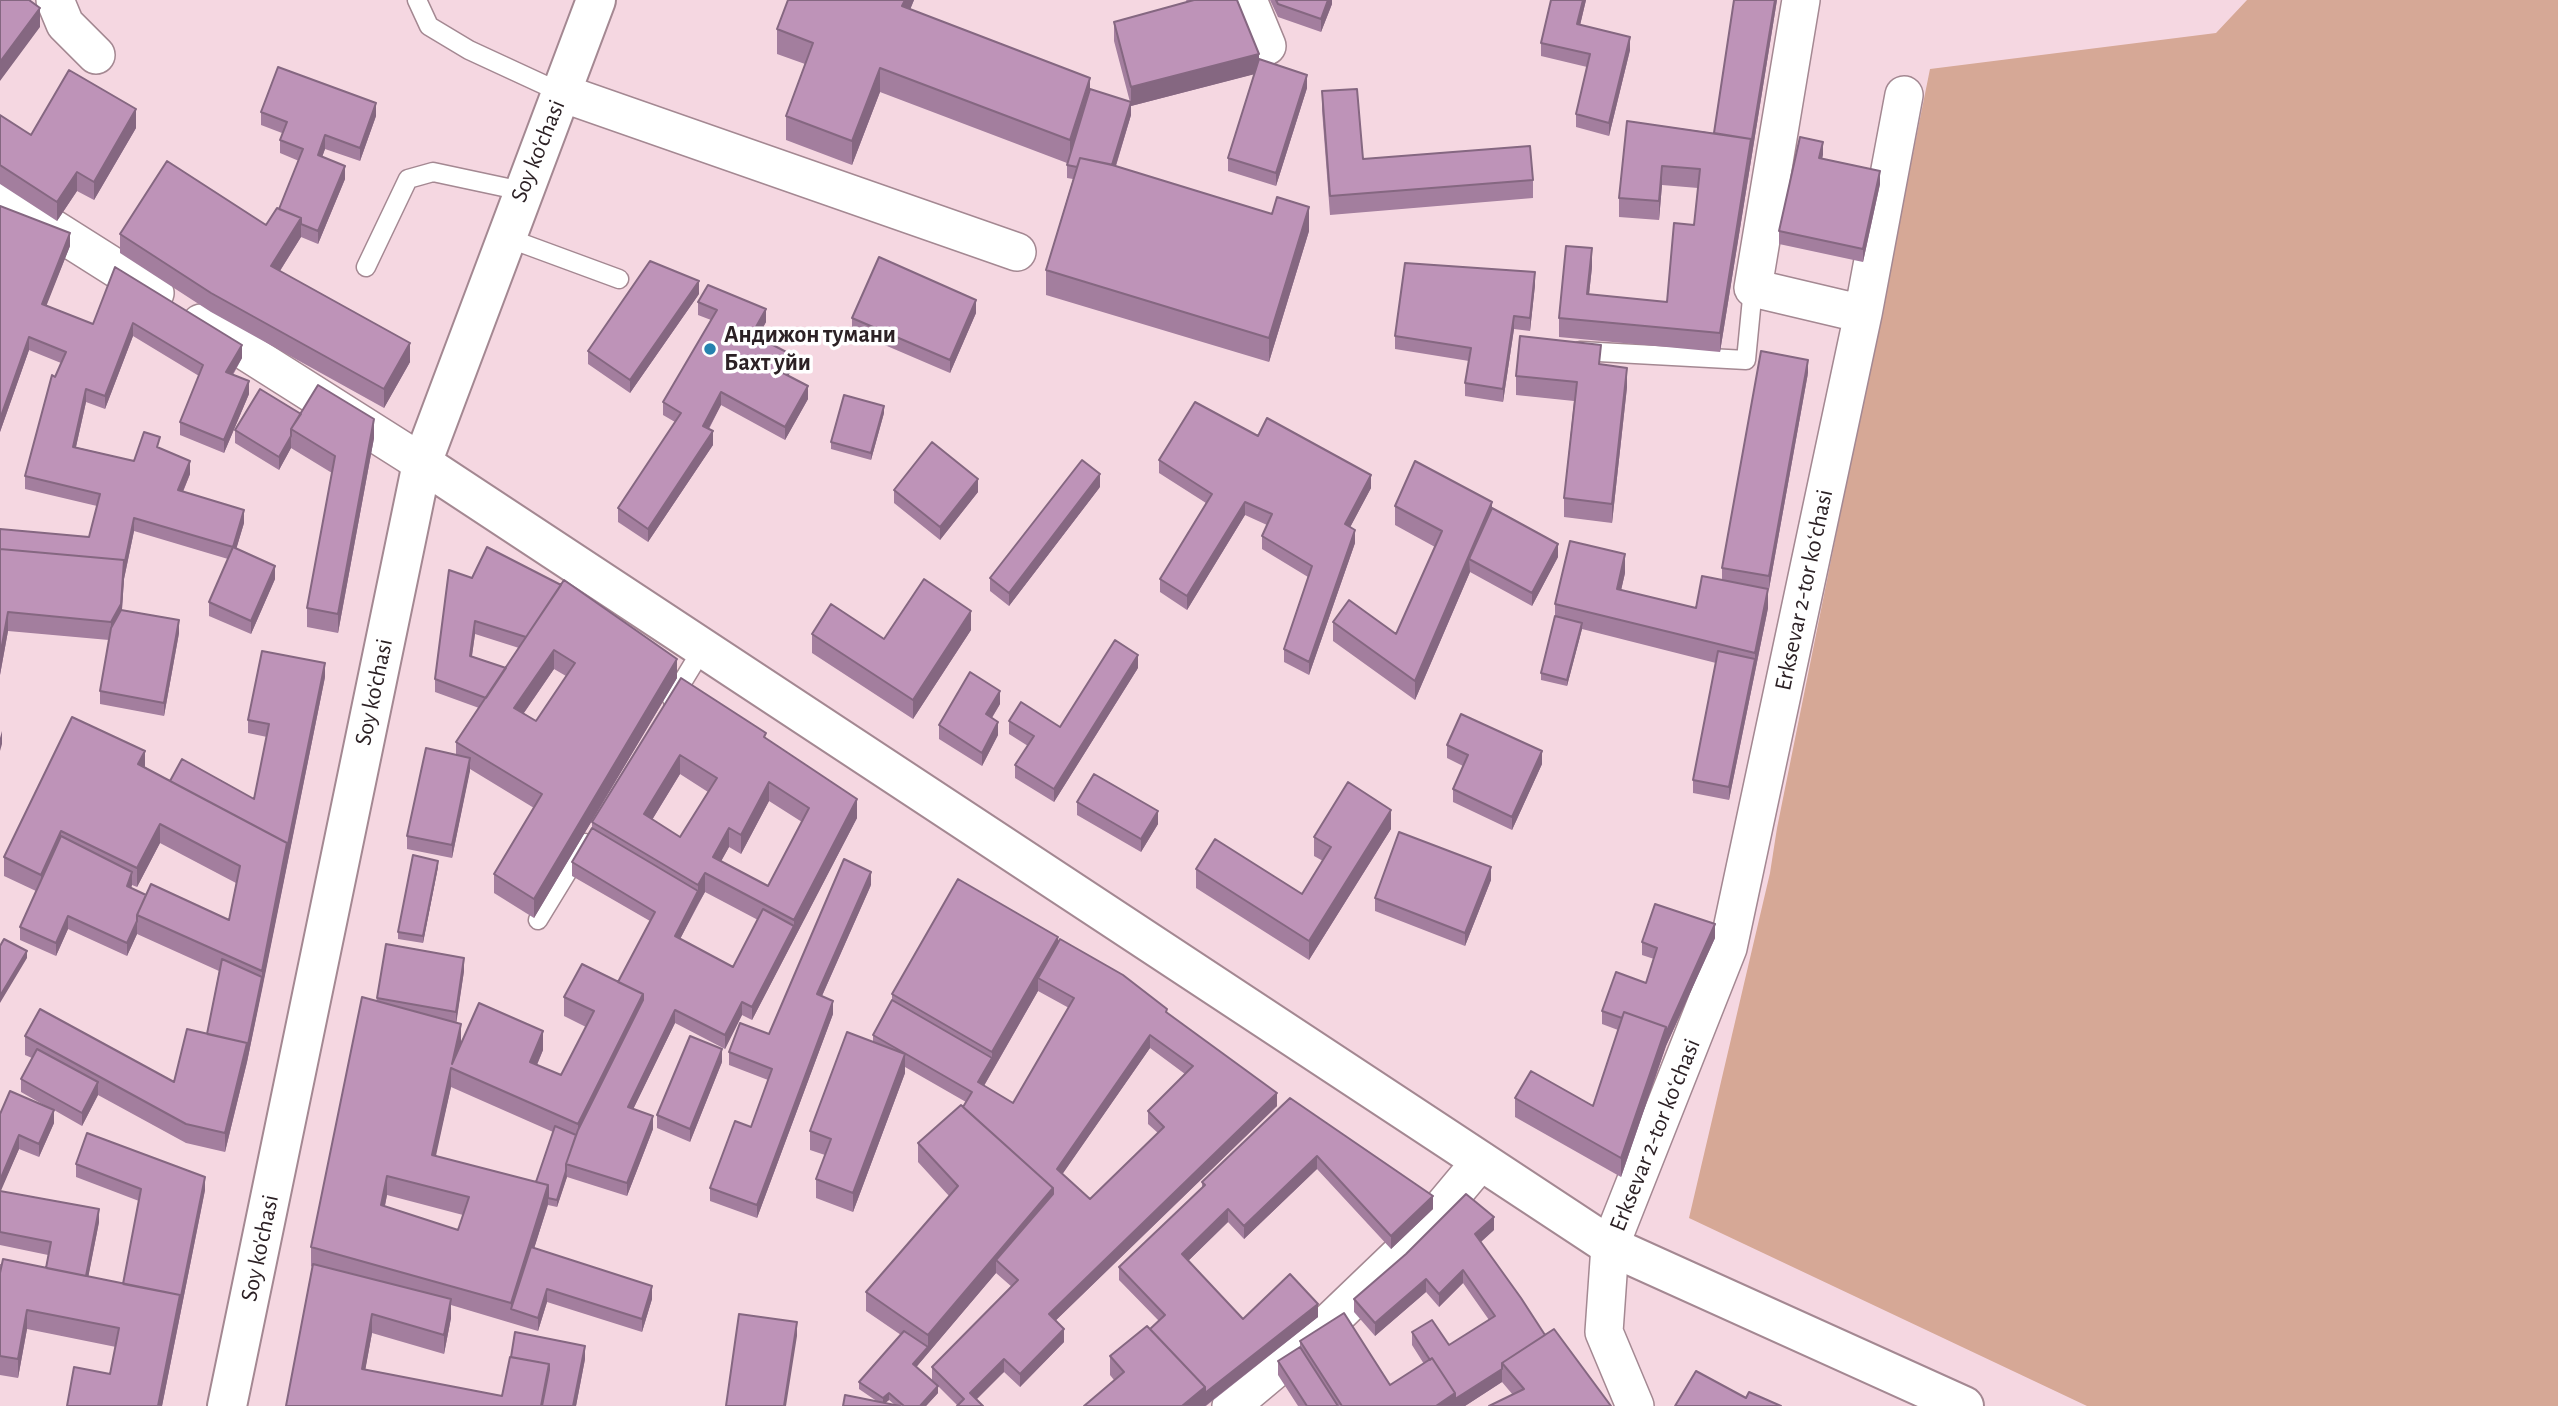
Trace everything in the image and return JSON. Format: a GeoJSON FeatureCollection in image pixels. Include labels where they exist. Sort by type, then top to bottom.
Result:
{"type":"FeatureCollection","features":[{"type":"Feature","properties":{"kind":"main road","name":"Soy ko'chasi"},"geometry":{"type":"LineString","coordinates":[[227,1406],[422,463],[596,0]]}},
{"type":"Feature","properties":{"kind":"main road"},"geometry":{"type":"LineString","coordinates":[[422,463],[1610,1246],[1964,1406]]}},
{"type":"Feature","properties":{"kind":"street"},"geometry":{"type":"LineString","coordinates":[[55,0],[65,24],[96,55]]}},
{"type":"Feature","properties":{"kind":"street"},"geometry":{"type":"LineString","coordinates":[[1248,0],[1267,46]]}},
{"type":"Feature","properties":{"kind":"street"},"geometry":{"type":"LineString","coordinates":[[1801,0],[1753,288],[1863,314]]}},
{"type":"Feature","properties":{"kind":"street"},"geometry":{"type":"LineString","coordinates":[[562,93],[1017,252]]}},
{"type":"Feature","properties":{"kind":"street","name":"Erksevar 2-tor koʻchasi"},"geometry":{"type":"LineString","coordinates":[[1635,1406],[1604,1332],[1610,1246],[1728,948],[1863,314],[1904,95]]}},
{"type":"Feature","properties":{"kind":"street"},"geometry":{"type":"LineString","coordinates":[[0,195],[422,463]]}},
{"type":"Feature","properties":{"kind":"street"},"geometry":{"type":"LineString","coordinates":[[1231,1406],[1317,1334],[1415,1240],[1481,1161]]}},
{"type":"Feature","properties":{"kind":"lane"},"geometry":{"type":"LineString","coordinates":[[417,0],[429,26],[469,50],[562,93]]}},
{"type":"Feature","properties":{"kind":"lane"},"geometry":{"type":"LineString","coordinates":[[366,267],[408,179],[433,172],[522,191]]}},
{"type":"Feature","properties":{"kind":"lane"},"geometry":{"type":"LineString","coordinates":[[505,237],[619,279]]}},
{"type":"Feature","properties":{"kind":"lane"},"geometry":{"type":"LineString","coordinates":[[1560,350],[1746,360],[1753,288]]}},
{"type":"Feature","properties":{"kind":"lane"},"geometry":{"type":"LineString","coordinates":[[660,719],[703,648]]}},
{"type":"Feature","properties":{"kind":"lane"},"geometry":{"type":"LineString","coordinates":[[538,920],[596,825]]}},
{"type":"Feature","properties":{"kind":"shaded area"},"geometry":{"type":"Polygon","coordinates":[[[2247,0],[2558,0],[2558,1406],[2087,1406],[1689,1218],[1770,873],[1930,69],[2216,33],[2247,0]]]}},
{"type":"Feature","properties":{"kind":"building"},"geometry":{"type":"Polygon","coordinates":[[[0,0],[29,0],[40,8],[0,62],[0,0]]]}},
{"type":"Feature","properties":{"kind":"building"},"geometry":{"type":"Polygon","coordinates":[[[788,0],[905,0],[902,6],[1090,78],[1070,140],[880,68],[852,141],[786,116],[813,43],[777,29],[788,0]]]}},
{"type":"Feature","properties":{"kind":"building"},"geometry":{"type":"Polygon","coordinates":[[[1194,0],[1237,0],[1259,54],[1131,87],[1114,22],[1194,0]]]}},
{"type":"Feature","properties":{"kind":"building"},"geometry":{"type":"Polygon","coordinates":[[[1276,0],[1328,0],[1321,19],[1278,4],[1276,0]]]}},
{"type":"Feature","properties":{"kind":"building"},"geometry":{"type":"Polygon","coordinates":[[[1551,0],[1583,0],[1577,24],[1630,37],[1609,123],[1576,114],[1590,54],[1541,43],[1551,0]]]}},
{"type":"Feature","properties":{"kind":"building"},"geometry":{"type":"Polygon","coordinates":[[[1734,0],[1775,0],[1751,145],[1751,139],[1714,133],[1734,0]]]}},
{"type":"Feature","properties":{"kind":"building"},"geometry":{"type":"Polygon","coordinates":[[[1259,59],[1307,75],[1276,173],[1228,158],[1259,59]]]}},
{"type":"Feature","properties":{"kind":"building"},"geometry":{"type":"Polygon","coordinates":[[[278,67],[376,103],[360,148],[325,135],[318,155],[345,166],[318,231],[301,224],[301,218],[279,209],[303,149],[280,140],[287,122],[261,112],[278,67]]]}},
{"type":"Feature","properties":{"kind":"building"},"geometry":{"type":"Polygon","coordinates":[[[69,70],[136,109],[94,182],[77,172],[57,202],[0,165],[0,115],[31,135],[69,70]]]}},
{"type":"Feature","properties":{"kind":"building"},"geometry":{"type":"Polygon","coordinates":[[[1090,89],[1131,102],[1112,165],[1080,158],[1077,167],[1067,165],[1090,89]]]}},
{"type":"Feature","properties":{"kind":"building"},"geometry":{"type":"Polygon","coordinates":[[[1357,89],[1363,159],[1530,146],[1533,180],[1330,196],[1322,91],[1357,89]]]}},
{"type":"Feature","properties":{"kind":"building"},"geometry":{"type":"Polygon","coordinates":[[[1627,121],[1751,139],[1720,333],[1559,318],[1566,246],[1592,248],[1587,294],[1667,302],[1674,223],[1694,225],[1700,169],[1662,166],[1659,201],[1619,198],[1627,121]]]}},
{"type":"Feature","properties":{"kind":"building"},"geometry":{"type":"Polygon","coordinates":[[[1800,137],[1823,142],[1819,158],[1880,171],[1863,249],[1779,231],[1800,137]]]}},
{"type":"Feature","properties":{"kind":"building"},"geometry":{"type":"Polygon","coordinates":[[[1080,158],[1109,164],[1272,214],[1277,197],[1309,207],[1269,338],[1046,270],[1080,158]]]}},
{"type":"Feature","properties":{"kind":"building"},"geometry":{"type":"Polygon","coordinates":[[[167,161],[266,225],[277,208],[301,218],[271,266],[410,343],[384,389],[211,293],[120,234],[167,161]]]}},
{"type":"Feature","properties":{"kind":"building"},"geometry":{"type":"Polygon","coordinates":[[[0,206],[70,233],[42,304],[93,324],[115,267],[242,345],[226,372],[249,381],[224,440],[180,422],[203,365],[133,323],[105,396],[86,389],[73,447],[134,461],[144,432],[160,437],[157,447],[190,461],[178,490],[244,510],[233,547],[134,518],[124,566],[124,560],[0,549],[0,529],[89,537],[100,494],[25,476],[52,375],[55,377],[66,352],[29,337],[0,419],[0,206]]]}},
{"type":"Feature","properties":{"kind":"building"},"geometry":{"type":"Polygon","coordinates":[[[879,257],[976,300],[950,360],[852,318],[879,257]]]}},
{"type":"Feature","properties":{"kind":"building"},"geometry":{"type":"Polygon","coordinates":[[[650,261],[699,281],[630,380],[588,351],[650,261]]]}},
{"type":"Feature","properties":{"kind":"building"},"geometry":{"type":"Polygon","coordinates":[[[1405,263],[1535,272],[1530,318],[1514,316],[1503,389],[1465,383],[1471,348],[1395,336],[1405,263]]]}},
{"type":"Feature","properties":{"kind":"building"},"geometry":{"type":"Polygon","coordinates":[[[708,285],[766,309],[752,334],[792,355],[783,373],[808,386],[785,427],[721,392],[703,426],[713,431],[648,529],[618,508],[681,413],[663,402],[717,310],[698,302],[708,285]]]}},
{"type":"Feature","properties":{"kind":"building"},"geometry":{"type":"Polygon","coordinates":[[[1520,336],[1601,345],[1599,364],[1627,368],[1612,504],[1564,498],[1577,382],[1516,376],[1520,336]]]}},
{"type":"Feature","properties":{"kind":"building"},"geometry":{"type":"Polygon","coordinates":[[[1761,351],[1808,360],[1769,576],[1722,568],[1761,351]]]}},
{"type":"Feature","properties":{"kind":"building"},"geometry":{"type":"Polygon","coordinates":[[[318,385],[374,419],[338,614],[307,608],[335,456],[291,429],[318,385]]]}},
{"type":"Feature","properties":{"kind":"building"},"geometry":{"type":"Polygon","coordinates":[[[260,389],[301,414],[279,457],[235,430],[260,389]]]}},
{"type":"Feature","properties":{"kind":"building"},"geometry":{"type":"Polygon","coordinates":[[[844,395],[884,406],[871,453],[831,442],[844,395]]]}},
{"type":"Feature","properties":{"kind":"building"},"geometry":{"type":"Polygon","coordinates":[[[1195,402],[1258,436],[1267,418],[1371,475],[1345,524],[1355,530],[1309,662],[1284,649],[1312,566],[1262,536],[1272,514],[1245,502],[1187,596],[1160,579],[1212,494],[1159,460],[1195,402]]]}},
{"type":"Feature","properties":{"kind":"building"},"geometry":{"type":"Polygon","coordinates":[[[932,442],[978,479],[940,527],[894,490],[932,442]]]}},
{"type":"Feature","properties":{"kind":"building"},"geometry":{"type":"Polygon","coordinates":[[[1082,460],[1100,474],[1009,593],[990,578],[1082,460]]]}},
{"type":"Feature","properties":{"kind":"building"},"geometry":{"type":"Polygon","coordinates":[[[1415,461],[1492,502],[1415,681],[1333,622],[1349,600],[1396,634],[1442,531],[1395,506],[1415,461]]]}},
{"type":"Feature","properties":{"kind":"building"},"geometry":{"type":"Polygon","coordinates":[[[1492,508],[1558,544],[1532,593],[1469,559],[1492,508]]]}},
{"type":"Feature","properties":{"kind":"building"},"geometry":{"type":"Polygon","coordinates":[[[1570,541],[1625,554],[1617,589],[1696,608],[1702,576],[1768,589],[1755,653],[1555,604],[1570,541]]]}},
{"type":"Feature","properties":{"kind":"building"},"geometry":{"type":"Polygon","coordinates":[[[233,547],[275,566],[251,621],[209,602],[233,547]]]}},
{"type":"Feature","properties":{"kind":"building"},"geometry":{"type":"Polygon","coordinates":[[[487,547],[561,585],[526,637],[475,621],[470,656],[506,668],[486,698],[435,679],[449,570],[472,578],[487,547]]]}},
{"type":"Feature","properties":{"kind":"building"},"geometry":{"type":"Polygon","coordinates":[[[0,549],[124,560],[121,604],[111,622],[8,612],[0,656],[0,549]]]}},
{"type":"Feature","properties":{"kind":"building"},"geometry":{"type":"Polygon","coordinates":[[[924,579],[971,611],[913,700],[812,634],[831,604],[884,639],[924,579]]]}},
{"type":"Feature","properties":{"kind":"building"},"geometry":{"type":"Polygon","coordinates":[[[564,580],[677,659],[534,899],[494,874],[542,794],[456,742],[564,580]],[[554,650],[514,708],[536,721],[575,663],[554,650]]]}},
{"type":"Feature","properties":{"kind":"building"},"geometry":{"type":"Polygon","coordinates":[[[121,610],[179,620],[164,703],[100,691],[111,628],[121,610]]]}},
{"type":"Feature","properties":{"kind":"building"},"geometry":{"type":"Polygon","coordinates":[[[1555,616],[1582,623],[1567,680],[1541,673],[1555,616]]]}},
{"type":"Feature","properties":{"kind":"building"},"geometry":{"type":"Polygon","coordinates":[[[1115,640],[1138,655],[1054,789],[1015,765],[1034,736],[1009,721],[1021,702],[1060,727],[1115,640]]]}},
{"type":"Feature","properties":{"kind":"building"},"geometry":{"type":"Polygon","coordinates":[[[262,651],[325,663],[287,849],[287,843],[170,781],[182,759],[254,799],[269,724],[248,720],[262,651]]]}},
{"type":"Feature","properties":{"kind":"building"},"geometry":{"type":"Polygon","coordinates":[[[1718,651],[1755,659],[1729,787],[1693,780],[1718,651]]]}},
{"type":"Feature","properties":{"kind":"building"},"geometry":{"type":"Polygon","coordinates":[[[970,672],[1000,691],[986,714],[998,722],[982,753],[939,725],[970,672]]]}},
{"type":"Feature","properties":{"kind":"building"},"geometry":{"type":"Polygon","coordinates":[[[681,678],[766,733],[764,737],[857,799],[794,920],[705,873],[698,885],[592,822],[681,678]],[[680,755],[644,814],[680,837],[717,778],[680,755]],[[769,782],[741,835],[729,828],[713,857],[768,886],[809,808],[769,782]]]}},
{"type":"Feature","properties":{"kind":"building"},"geometry":{"type":"Polygon","coordinates":[[[1461,714],[1542,751],[1512,817],[1453,789],[1468,755],[1447,745],[1461,714]]]}},
{"type":"Feature","properties":{"kind":"building"},"geometry":{"type":"Polygon","coordinates":[[[72,717],[145,751],[138,764],[287,843],[262,971],[137,915],[151,884],[229,920],[240,866],[160,824],[137,868],[61,831],[41,875],[4,857],[72,717]]]}},
{"type":"Feature","properties":{"kind":"building"},"geometry":{"type":"Polygon","coordinates":[[[426,748],[470,758],[452,845],[407,836],[426,748]]]}},
{"type":"Feature","properties":{"kind":"building"},"geometry":{"type":"Polygon","coordinates":[[[1094,774],[1158,811],[1141,839],[1077,802],[1094,774]]]}},
{"type":"Feature","properties":{"kind":"building"},"geometry":{"type":"Polygon","coordinates":[[[1348,782],[1391,810],[1309,941],[1196,869],[1215,839],[1302,894],[1331,847],[1314,837],[1348,782]]]}},
{"type":"Feature","properties":{"kind":"building"},"geometry":{"type":"Polygon","coordinates":[[[592,828],[698,891],[675,936],[733,967],[763,909],[794,926],[752,1007],[742,1002],[725,1035],[675,1010],[628,1107],[653,1116],[627,1183],[566,1164],[578,1130],[643,1000],[643,994],[618,982],[655,912],[572,862],[592,828]]]}},
{"type":"Feature","properties":{"kind":"building"},"geometry":{"type":"Polygon","coordinates":[[[1399,832],[1491,867],[1465,933],[1375,898],[1399,832]]]}},
{"type":"Feature","properties":{"kind":"building"},"geometry":{"type":"Polygon","coordinates":[[[61,836],[132,872],[127,886],[146,895],[127,943],[68,916],[56,943],[20,927],[61,836]]]}},
{"type":"Feature","properties":{"kind":"building"},"geometry":{"type":"Polygon","coordinates":[[[413,855],[438,861],[423,936],[398,932],[413,855]]]}},
{"type":"Feature","properties":{"kind":"building"},"geometry":{"type":"Polygon","coordinates":[[[844,859],[871,872],[817,994],[833,1001],[757,1205],[710,1188],[735,1121],[751,1127],[772,1069],[729,1052],[740,1023],[769,1034],[844,859]]]}},
{"type":"Feature","properties":{"kind":"building"},"geometry":{"type":"Polygon","coordinates":[[[958,879],[1058,937],[992,1052],[892,994],[958,879]]]}},
{"type":"Feature","properties":{"kind":"building"},"geometry":{"type":"Polygon","coordinates":[[[1655,904],[1715,924],[1666,1033],[1666,1027],[1624,1012],[1622,1018],[1602,1011],[1616,972],[1646,983],[1657,948],[1642,942],[1655,904]]]}},
{"type":"Feature","properties":{"kind":"building"},"geometry":{"type":"Polygon","coordinates":[[[4,939],[27,951],[0,996],[0,946],[4,939]]]}},
{"type":"Feature","properties":{"kind":"building"},"geometry":{"type":"Polygon","coordinates":[[[1060,939],[1123,975],[1167,1009],[1166,1012],[1277,1093],[1049,1314],[1064,1329],[1020,1374],[1004,1359],[970,1393],[983,1406],[957,1406],[964,1399],[932,1367],[1018,1280],[996,1260],[1053,1194],[1053,1188],[963,1107],[972,1092],[873,1035],[892,1000],[992,1058],[978,1082],[1013,1103],[1074,998],[1038,978],[1060,939]],[[1150,1035],[1057,1169],[1090,1199],[1164,1127],[1148,1111],[1193,1066],[1150,1035]]]}},
{"type":"Feature","properties":{"kind":"building"},"geometry":{"type":"Polygon","coordinates":[[[386,944],[464,958],[456,1012],[377,998],[386,944]]]}},
{"type":"Feature","properties":{"kind":"building"},"geometry":{"type":"Polygon","coordinates":[[[222,959],[262,977],[247,1049],[247,1043],[207,1034],[222,959]]]}},
{"type":"Feature","properties":{"kind":"building"},"geometry":{"type":"Polygon","coordinates":[[[582,964],[643,994],[578,1124],[451,1068],[432,1155],[548,1185],[511,1303],[311,1247],[362,997],[461,1024],[452,1064],[479,1003],[543,1031],[530,1062],[561,1075],[594,1011],[564,997],[582,964]],[[387,1176],[381,1205],[458,1230],[469,1197],[387,1176]]]}},
{"type":"Feature","properties":{"kind":"building"},"geometry":{"type":"Polygon","coordinates":[[[40,1009],[174,1082],[187,1029],[247,1043],[225,1133],[186,1124],[25,1036],[40,1009]]]}},
{"type":"Feature","properties":{"kind":"building"},"geometry":{"type":"Polygon","coordinates":[[[1624,1012],[1666,1027],[1621,1158],[1515,1098],[1531,1071],[1593,1106],[1624,1012]]]}},
{"type":"Feature","properties":{"kind":"building"},"geometry":{"type":"Polygon","coordinates":[[[847,1032],[905,1054],[853,1193],[816,1179],[831,1139],[810,1131],[847,1032]]]}},
{"type":"Feature","properties":{"kind":"building"},"geometry":{"type":"Polygon","coordinates":[[[690,1036],[722,1049],[690,1129],[657,1115],[690,1036]]]}},
{"type":"Feature","properties":{"kind":"building"},"geometry":{"type":"Polygon","coordinates":[[[37,1049],[98,1082],[82,1113],[21,1079],[37,1049]]]}},
{"type":"Feature","properties":{"kind":"building"},"geometry":{"type":"Polygon","coordinates":[[[10,1091],[54,1110],[39,1144],[19,1135],[0,1180],[0,1114],[10,1091]]]}},
{"type":"Feature","properties":{"kind":"building"},"geometry":{"type":"Polygon","coordinates":[[[1290,1098],[1433,1196],[1391,1236],[1317,1156],[1244,1226],[1228,1209],[1182,1254],[1243,1319],[1290,1274],[1318,1304],[1205,1393],[1205,1387],[1150,1329],[1165,1315],[1119,1267],[1205,1185],[1202,1182],[1290,1098]]]}},
{"type":"Feature","properties":{"kind":"building"},"geometry":{"type":"Polygon","coordinates":[[[961,1105],[1053,1188],[928,1335],[866,1292],[958,1186],[918,1143],[961,1105]]]}},
{"type":"Feature","properties":{"kind":"building"},"geometry":{"type":"Polygon","coordinates":[[[555,1126],[576,1135],[557,1200],[548,1198],[548,1185],[536,1182],[555,1126]]]}},
{"type":"Feature","properties":{"kind":"building"},"geometry":{"type":"Polygon","coordinates":[[[87,1133],[205,1177],[180,1301],[180,1295],[123,1284],[141,1189],[76,1164],[87,1133]]]}},
{"type":"Feature","properties":{"kind":"building"},"geometry":{"type":"Polygon","coordinates":[[[0,1191],[99,1209],[86,1276],[46,1268],[51,1242],[0,1232],[0,1191]]]}},
{"type":"Feature","properties":{"kind":"building"},"geometry":{"type":"Polygon","coordinates":[[[1466,1194],[1494,1217],[1475,1234],[1545,1335],[1502,1363],[1502,1369],[1455,1399],[1455,1393],[1412,1332],[1432,1320],[1449,1345],[1495,1316],[1463,1270],[1439,1294],[1426,1279],[1375,1323],[1354,1299],[1406,1254],[1466,1194]]]}},
{"type":"Feature","properties":{"kind":"building"},"geometry":{"type":"Polygon","coordinates":[[[531,1247],[652,1286],[642,1319],[547,1289],[538,1318],[511,1309],[531,1247]]]}},
{"type":"Feature","properties":{"kind":"building"},"geometry":{"type":"Polygon","coordinates":[[[3,1259],[180,1295],[158,1406],[67,1406],[74,1367],[110,1374],[119,1328],[27,1310],[18,1359],[0,1356],[0,1273],[3,1259]]]}},
{"type":"Feature","properties":{"kind":"building"},"geometry":{"type":"Polygon","coordinates":[[[313,1264],[451,1299],[444,1335],[372,1314],[362,1369],[502,1396],[510,1357],[549,1364],[541,1406],[286,1406],[313,1264]]]}},
{"type":"Feature","properties":{"kind":"building"},"geometry":{"type":"Polygon","coordinates":[[[1344,1313],[1390,1385],[1432,1358],[1455,1393],[1436,1406],[1342,1406],[1300,1341],[1344,1313]]]}},
{"type":"Feature","properties":{"kind":"building"},"geometry":{"type":"Polygon","coordinates":[[[739,1314],[797,1322],[784,1406],[726,1406],[739,1314]]]}},
{"type":"Feature","properties":{"kind":"building"},"geometry":{"type":"Polygon","coordinates":[[[1147,1326],[1205,1387],[1182,1406],[1084,1406],[1124,1372],[1110,1356],[1147,1326]]]}},
{"type":"Feature","properties":{"kind":"building"},"geometry":{"type":"Polygon","coordinates":[[[1554,1329],[1611,1406],[1489,1406],[1524,1389],[1502,1363],[1554,1329]]]}},
{"type":"Feature","properties":{"kind":"building"},"geometry":{"type":"Polygon","coordinates":[[[904,1331],[928,1347],[913,1364],[938,1386],[920,1406],[904,1406],[889,1393],[883,1398],[859,1382],[904,1331]]]}},
{"type":"Feature","properties":{"kind":"building"},"geometry":{"type":"Polygon","coordinates":[[[515,1332],[585,1346],[573,1406],[542,1406],[549,1364],[511,1357],[515,1332]]]}},
{"type":"Feature","properties":{"kind":"building"},"geometry":{"type":"Polygon","coordinates":[[[1300,1347],[1338,1406],[1307,1406],[1278,1361],[1300,1347]]]}},
{"type":"Feature","properties":{"kind":"building"},"geometry":{"type":"Polygon","coordinates":[[[1696,1371],[1746,1398],[1749,1392],[1781,1406],[1675,1406],[1696,1371]]]}},
{"type":"Feature","properties":{"kind":"building"},"geometry":{"type":"Polygon","coordinates":[[[845,1395],[900,1406],[843,1406],[845,1395]]]}},
{"type":"Feature","properties":{"kind":"place","name":"Андижон тумани Бахт уйи"},"geometry":{"type":"Point","coordinates":[710,349]}}]}
